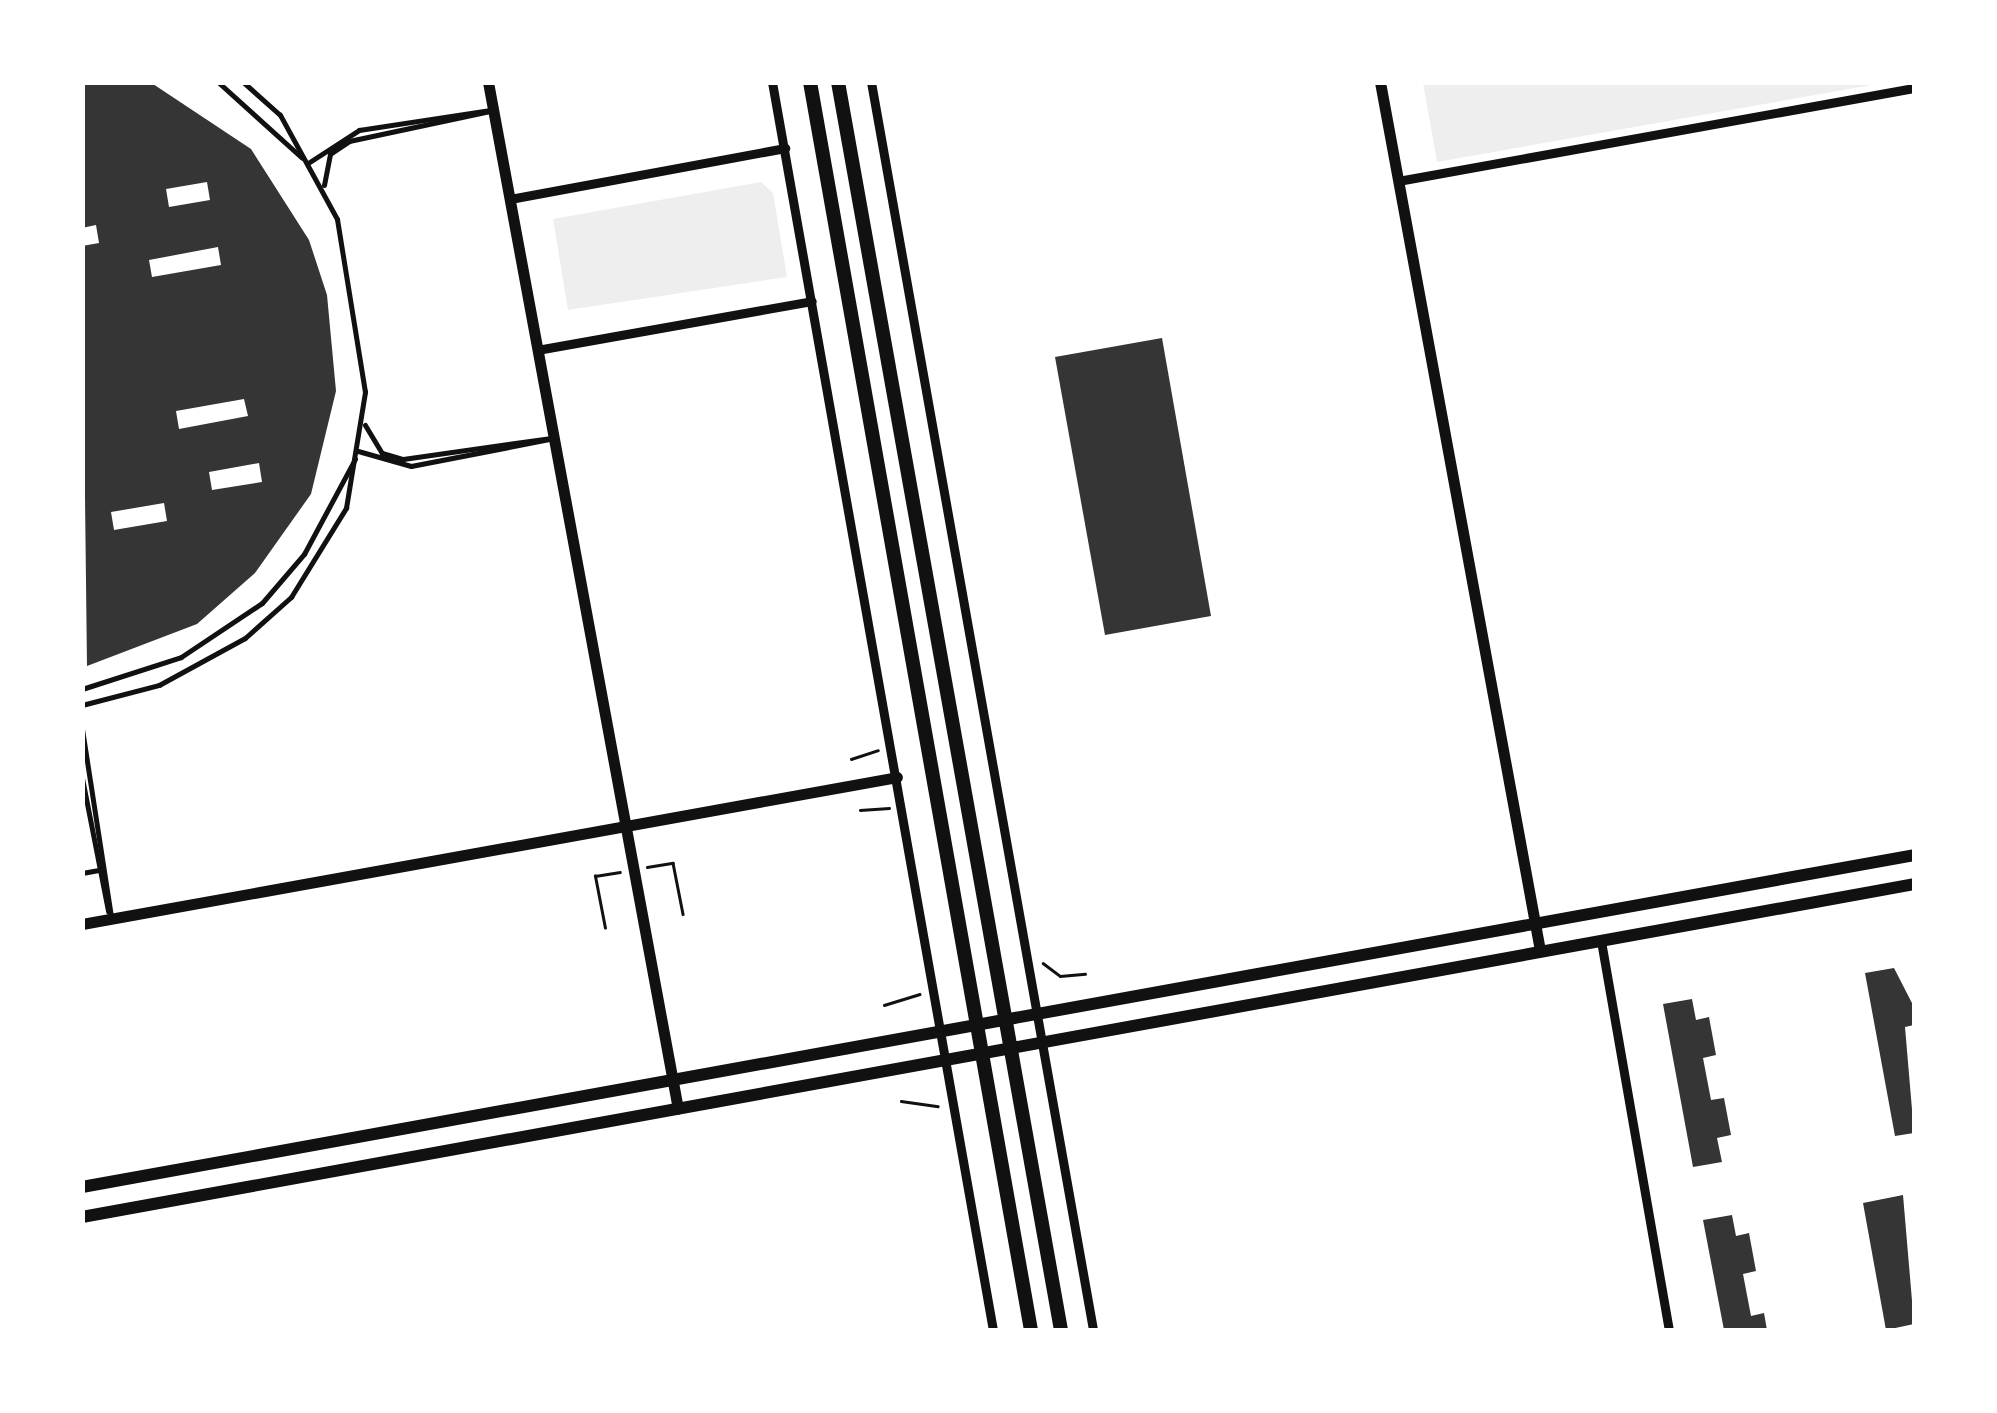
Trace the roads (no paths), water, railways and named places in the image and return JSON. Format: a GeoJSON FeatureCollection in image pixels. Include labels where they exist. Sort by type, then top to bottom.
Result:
{"type":"FeatureCollection","features":[{"type":"Feature","properties":{"kind":"main road"},"geometry":{"type":"LineString","coordinates":[[810,82],[1031,1330]]}},
{"type":"Feature","properties":{"kind":"main road"},"geometry":{"type":"LineString","coordinates":[[838,82],[1061,1330]]}},
{"type":"Feature","properties":{"kind":"main road"},"geometry":{"type":"LineString","coordinates":[[82,1187],[1004,1016],[1914,855]]}},
{"type":"Feature","properties":{"kind":"main road"},"geometry":{"type":"LineString","coordinates":[[82,1217],[1914,884]]}},
{"type":"Feature","properties":{"kind":"street"},"geometry":{"type":"LineString","coordinates":[[488,82],[678,1109]]}},
{"type":"Feature","properties":{"kind":"street"},"geometry":{"type":"LineString","coordinates":[[772,82],[993,1330]]}},
{"type":"Feature","properties":{"kind":"street"},"geometry":{"type":"LineString","coordinates":[[872,82],[1094,1330]]}},
{"type":"Feature","properties":{"kind":"street"},"geometry":{"type":"LineString","coordinates":[[1380,82],[1540,950]]}},
{"type":"Feature","properties":{"kind":"street"},"geometry":{"type":"LineString","coordinates":[[1398,181],[1914,88]]}},
{"type":"Feature","properties":{"kind":"street"},"geometry":{"type":"LineString","coordinates":[[510,199],[785,148]]}},
{"type":"Feature","properties":{"kind":"street"},"geometry":{"type":"LineString","coordinates":[[537,350],[812,302]]}},
{"type":"Feature","properties":{"kind":"street"},"geometry":{"type":"LineString","coordinates":[[82,924],[897,777]]}},
{"type":"Feature","properties":{"kind":"street"},"geometry":{"type":"LineString","coordinates":[[1600,941],[1668,1330]]}},
{"type":"Feature","properties":{"kind":"lane"},"geometry":{"type":"LineString","coordinates":[[218,82],[308,164]]}},
{"type":"Feature","properties":{"kind":"lane"},"geometry":{"type":"LineString","coordinates":[[82,704],[188,672],[270,618],[330,540],[358,452],[363,422],[340,238],[324,188],[280,115],[243,82]]}},
{"type":"Feature","properties":{"kind":"lane"},"geometry":{"type":"LineString","coordinates":[[308,164],[358,130],[493,110]]}},
{"type":"Feature","properties":{"kind":"lane"},"geometry":{"type":"LineString","coordinates":[[324,188],[330,154],[350,141],[493,110]]}},
{"type":"Feature","properties":{"kind":"lane"},"geometry":{"type":"LineString","coordinates":[[363,422],[382,453],[403,459],[553,438]]}},
{"type":"Feature","properties":{"kind":"lane"},"geometry":{"type":"LineString","coordinates":[[358,452],[411,466],[553,438]]}},
{"type":"Feature","properties":{"kind":"lane"},"geometry":{"type":"LineString","coordinates":[[82,689],[180,657],[262,603],[304,554],[358,452]]}},
{"type":"Feature","properties":{"kind":"lane"},"geometry":{"type":"LineString","coordinates":[[82,730],[111,919]]}},
{"type":"Feature","properties":{"kind":"lane"},"geometry":{"type":"LineString","coordinates":[[82,778],[111,919]]}},
{"type":"Feature","properties":{"kind":"lane"},"geometry":{"type":"LineString","coordinates":[[82,873],[99,870]]}}]}
